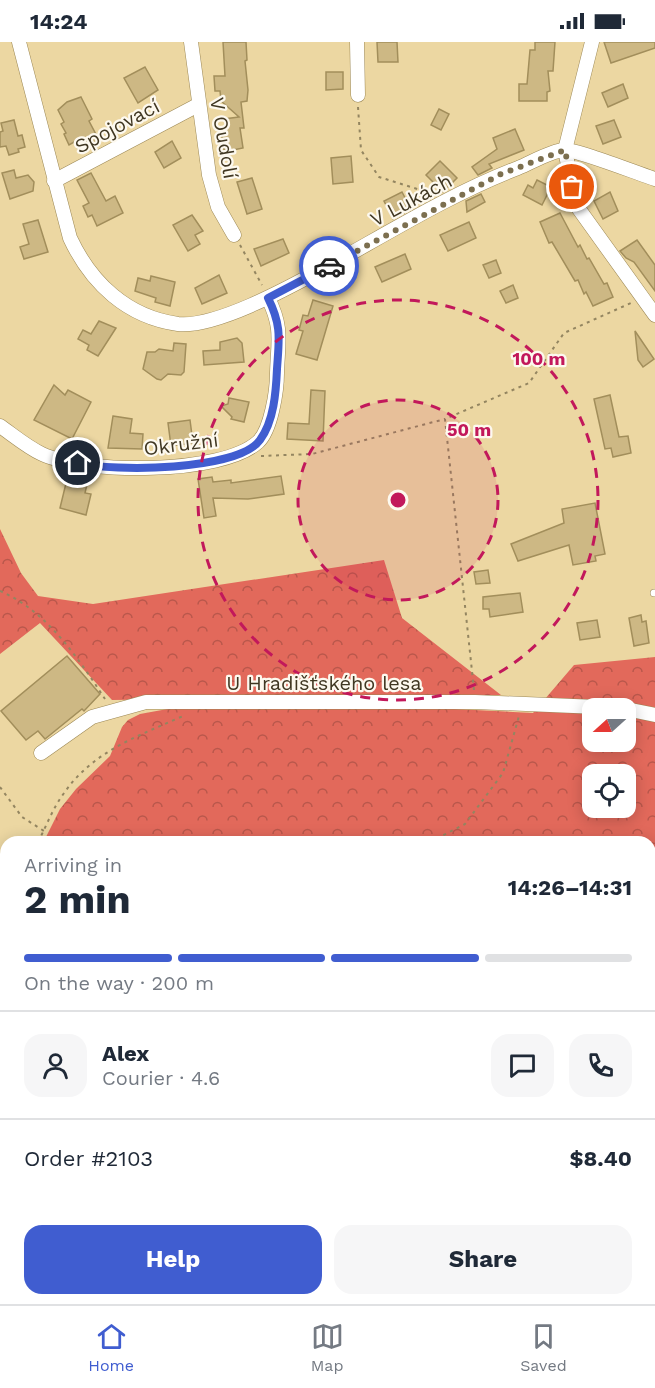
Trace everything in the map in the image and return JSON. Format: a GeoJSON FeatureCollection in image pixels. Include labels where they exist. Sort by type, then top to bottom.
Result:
{"type":"FeatureCollection","features":[{"type":"Feature","properties":{"kind":"street","name":"V Lukách"},"geometry":{"type":"LineString","coordinates":[[19,42],[70,238],[82,265],[99,285],[128,306],[146,316],[180,324],[219,317],[268,298],[501,174],[565,150]]}},
{"type":"Feature","properties":{"kind":"street","name":"V Oudolí"},"geometry":{"type":"LineString","coordinates":[[191,42],[209,176],[218,207],[234,236]]}},
{"type":"Feature","properties":{"kind":"street"},"geometry":{"type":"LineString","coordinates":[[357,42],[358,95]]}},
{"type":"Feature","properties":{"kind":"street"},"geometry":{"type":"LineString","coordinates":[[592,42],[565,150],[576,205],[655,315]]}},
{"type":"Feature","properties":{"kind":"street","name":"Spojovací"},"geometry":{"type":"LineString","coordinates":[[54,181],[198,105]]}},
{"type":"Feature","properties":{"kind":"street"},"geometry":{"type":"LineString","coordinates":[[565,150],[655,179]]}},
{"type":"Feature","properties":{"kind":"street","name":"Okružní"},"geometry":{"type":"LineString","coordinates":[[0,426],[42,454],[96,468],[151,469],[233,457],[259,441],[272,413],[279,341],[278,318],[268,298]]}},
{"type":"Feature","properties":{"kind":"street","name":"U Hradišťského lesa"},"geometry":{"type":"LineString","coordinates":[[41,753],[92,717],[146,702],[475,702],[582,706]]}},
{"type":"Feature","properties":{"kind":"street","name":"U Hradišťského lesa"},"geometry":{"type":"LineString","coordinates":[[636,711],[655,715]]}},
{"type":"Feature","properties":{"kind":"path"},"geometry":{"type":"LineString","coordinates":[[358,95],[361,150],[379,177],[451,200]]}},
{"type":"Feature","properties":{"kind":"path"},"geometry":{"type":"LineString","coordinates":[[234,236],[257,273],[268,298]]}},
{"type":"Feature","properties":{"kind":"path"},"geometry":{"type":"LineString","coordinates":[[255,456],[312,454],[445,419],[529,383],[564,333],[643,298]]}},
{"type":"Feature","properties":{"kind":"path"},"geometry":{"type":"LineString","coordinates":[[445,419],[475,702]]}},
{"type":"Feature","properties":{"kind":"path"},"geometry":{"type":"LineString","coordinates":[[0,591],[41,617],[81,661],[112,711]]}},
{"type":"Feature","properties":{"kind":"path"},"geometry":{"type":"LineString","coordinates":[[442,836],[465,824],[503,774],[522,704]]}},
{"type":"Feature","properties":{"kind":"path"},"geometry":{"type":"LineString","coordinates":[[41,836],[61,797],[95,759],[123,742],[183,716]]}},
{"type":"Feature","properties":{"kind":"path"},"geometry":{"type":"LineString","coordinates":[[0,787],[1,792],[22,817],[44,831]]}},
{"type":"Feature","properties":{"kind":"green space"},"geometry":{"type":"Polygon","coordinates":[[[0,529],[21,573],[38,596],[93,604],[384,560],[402,618],[501,695],[112,700],[40,623],[0,654],[0,529]]]}},
{"type":"Feature","properties":{"kind":"green space"},"geometry":{"type":"Polygon","coordinates":[[[655,657],[655,836],[46,836],[60,809],[76,789],[110,756],[122,727],[128,720],[140,714],[173,708],[434,708],[533,713],[574,665],[655,657]]]}},
{"type":"Feature","properties":{"kind":"building"},"geometry":{"type":"Polygon","coordinates":[[[223,42],[246,42],[248,90],[247,101],[241,102],[244,128],[240,128],[243,148],[233,150],[224,150],[221,130],[226,129],[224,119],[239,117],[221,101],[220,91],[215,91],[214,76],[225,76],[223,42]]]}},
{"type":"Feature","properties":{"kind":"building"},"geometry":{"type":"Polygon","coordinates":[[[377,42],[397,42],[398,62],[378,62],[377,42]]]}},
{"type":"Feature","properties":{"kind":"building"},"geometry":{"type":"Polygon","coordinates":[[[535,42],[555,42],[553,71],[548,71],[550,91],[547,92],[547,101],[519,101],[519,84],[527,84],[530,50],[535,50],[535,42]]]}},
{"type":"Feature","properties":{"kind":"building"},"geometry":{"type":"Polygon","coordinates":[[[604,42],[655,42],[655,48],[611,63],[604,42]]]}},
{"type":"Feature","properties":{"kind":"building"},"geometry":{"type":"Polygon","coordinates":[[[145,67],[158,90],[138,103],[124,78],[145,67]]]}},
{"type":"Feature","properties":{"kind":"building"},"geometry":{"type":"Polygon","coordinates":[[[326,72],[343,72],[343,89],[326,90],[326,72]]]}},
{"type":"Feature","properties":{"kind":"building"},"geometry":{"type":"Polygon","coordinates":[[[623,84],[628,98],[608,107],[602,93],[623,84]]]}},
{"type":"Feature","properties":{"kind":"building"},"geometry":{"type":"Polygon","coordinates":[[[81,97],[92,119],[89,121],[100,142],[80,153],[74,142],[69,145],[61,124],[64,122],[58,110],[67,102],[81,97]]]}},
{"type":"Feature","properties":{"kind":"building"},"geometry":{"type":"Polygon","coordinates":[[[439,109],[449,114],[441,130],[431,125],[439,109]]]}},
{"type":"Feature","properties":{"kind":"building"},"geometry":{"type":"Polygon","coordinates":[[[14,120],[18,136],[22,135],[25,147],[9,155],[6,146],[0,147],[0,132],[3,131],[1,123],[14,120]]]}},
{"type":"Feature","properties":{"kind":"building"},"geometry":{"type":"Polygon","coordinates":[[[614,120],[621,137],[603,144],[596,126],[614,120]]]}},
{"type":"Feature","properties":{"kind":"building"},"geometry":{"type":"Polygon","coordinates":[[[515,129],[524,150],[489,164],[492,168],[478,175],[472,167],[497,149],[493,138],[515,129]]]}},
{"type":"Feature","properties":{"kind":"building"},"geometry":{"type":"Polygon","coordinates":[[[172,141],[181,158],[164,168],[155,152],[172,141]]]}},
{"type":"Feature","properties":{"kind":"building"},"geometry":{"type":"Polygon","coordinates":[[[351,156],[353,182],[333,184],[331,158],[351,156]]]}},
{"type":"Feature","properties":{"kind":"building"},"geometry":{"type":"Polygon","coordinates":[[[440,161],[457,178],[443,192],[426,175],[440,161]]]}},
{"type":"Feature","properties":{"kind":"building"},"geometry":{"type":"Polygon","coordinates":[[[14,170],[16,178],[28,175],[34,182],[33,191],[10,199],[2,173],[14,170]]]}},
{"type":"Feature","properties":{"kind":"building"},"geometry":{"type":"Polygon","coordinates":[[[91,173],[106,201],[115,196],[123,213],[97,226],[92,215],[88,217],[83,206],[89,203],[77,180],[91,173]]]}},
{"type":"Feature","properties":{"kind":"building"},"geometry":{"type":"Polygon","coordinates":[[[252,178],[262,209],[247,214],[237,182],[252,178]]]}},
{"type":"Feature","properties":{"kind":"building"},"geometry":{"type":"Polygon","coordinates":[[[537,180],[551,187],[542,205],[523,195],[528,185],[533,188],[537,180]]]}},
{"type":"Feature","properties":{"kind":"building"},"geometry":{"type":"Polygon","coordinates":[[[402,192],[411,209],[393,219],[384,201],[402,192]]]}},
{"type":"Feature","properties":{"kind":"building"},"geometry":{"type":"Polygon","coordinates":[[[610,192],[618,211],[603,219],[594,201],[610,192]]]}},
{"type":"Feature","properties":{"kind":"building"},"geometry":{"type":"Polygon","coordinates":[[[481,194],[485,202],[467,212],[466,201],[481,194]]]}},
{"type":"Feature","properties":{"kind":"building"},"geometry":{"type":"Polygon","coordinates":[[[560,213],[578,247],[580,245],[604,284],[607,283],[613,297],[593,306],[552,242],[549,243],[540,222],[560,213]]]}},
{"type":"Feature","properties":{"kind":"building"},"geometry":{"type":"Polygon","coordinates":[[[192,215],[203,231],[195,235],[200,244],[188,251],[173,225],[192,215]]]}},
{"type":"Feature","properties":{"kind":"building"},"geometry":{"type":"Polygon","coordinates":[[[38,220],[48,252],[24,259],[20,247],[29,244],[23,224],[38,220]]]}},
{"type":"Feature","properties":{"kind":"building"},"geometry":{"type":"Polygon","coordinates":[[[469,222],[476,238],[448,251],[440,235],[469,222]]]}},
{"type":"Feature","properties":{"kind":"building"},"geometry":{"type":"Polygon","coordinates":[[[283,239],[289,253],[261,266],[254,249],[283,239]]]}},
{"type":"Feature","properties":{"kind":"building"},"geometry":{"type":"Polygon","coordinates":[[[637,240],[655,265],[655,291],[634,262],[620,251],[637,240]]]}},
{"type":"Feature","properties":{"kind":"building"},"geometry":{"type":"Polygon","coordinates":[[[405,254],[411,269],[382,282],[375,267],[405,254]]]}},
{"type":"Feature","properties":{"kind":"building"},"geometry":{"type":"Polygon","coordinates":[[[496,260],[501,273],[489,278],[483,265],[496,260]]]}},
{"type":"Feature","properties":{"kind":"building"},"geometry":{"type":"Polygon","coordinates":[[[219,275],[227,293],[202,304],[195,288],[219,275]]]}},
{"type":"Feature","properties":{"kind":"building"},"geometry":{"type":"Polygon","coordinates":[[[151,276],[175,282],[170,306],[155,302],[156,298],[135,291],[138,278],[150,281],[151,276]]]}},
{"type":"Feature","properties":{"kind":"building"},"geometry":{"type":"Polygon","coordinates":[[[513,285],[518,298],[506,303],[500,291],[513,285]]]}},
{"type":"Feature","properties":{"kind":"building"},"geometry":{"type":"Polygon","coordinates":[[[313,300],[333,306],[317,360],[296,354],[303,331],[299,330],[303,315],[308,316],[313,300]]]}},
{"type":"Feature","properties":{"kind":"building"},"geometry":{"type":"Polygon","coordinates":[[[99,321],[116,328],[98,356],[87,350],[89,345],[78,339],[83,330],[91,334],[99,321]]]}},
{"type":"Feature","properties":{"kind":"building"},"geometry":{"type":"Polygon","coordinates":[[[635,331],[654,359],[643,367],[638,360],[635,331]]]}},
{"type":"Feature","properties":{"kind":"building"},"geometry":{"type":"Polygon","coordinates":[[[237,338],[242,343],[244,362],[204,365],[203,351],[220,350],[220,342],[237,338]]]}},
{"type":"Feature","properties":{"kind":"building"},"geometry":{"type":"Polygon","coordinates":[[[174,343],[186,344],[184,372],[181,375],[168,374],[161,380],[143,369],[147,352],[155,352],[159,349],[173,351],[174,343]]]}},
{"type":"Feature","properties":{"kind":"building"},"geometry":{"type":"Polygon","coordinates":[[[54,385],[65,395],[68,390],[91,402],[72,439],[34,420],[54,385]]]}},
{"type":"Feature","properties":{"kind":"building"},"geometry":{"type":"Polygon","coordinates":[[[311,390],[325,391],[323,441],[287,439],[288,423],[309,424],[311,390]]]}},
{"type":"Feature","properties":{"kind":"building"},"geometry":{"type":"Polygon","coordinates":[[[610,395],[619,437],[628,436],[631,453],[613,457],[611,448],[605,449],[594,399],[610,395]]]}},
{"type":"Feature","properties":{"kind":"building"},"geometry":{"type":"Polygon","coordinates":[[[229,398],[249,402],[244,422],[231,419],[232,417],[221,406],[228,404],[229,398]]]}},
{"type":"Feature","properties":{"kind":"building"},"geometry":{"type":"Polygon","coordinates":[[[113,416],[132,419],[130,433],[143,434],[142,449],[108,448],[113,416]]]}},
{"type":"Feature","properties":{"kind":"building"},"geometry":{"type":"Polygon","coordinates":[[[190,420],[193,443],[171,446],[168,423],[190,420]]]}},
{"type":"Feature","properties":{"kind":"building"},"geometry":{"type":"Polygon","coordinates":[[[68,475],[88,480],[85,493],[91,494],[86,515],[60,508],[68,475]]]}},
{"type":"Feature","properties":{"kind":"building"},"geometry":{"type":"Polygon","coordinates":[[[281,476],[284,494],[248,499],[213,498],[216,516],[204,518],[198,479],[212,477],[213,482],[231,480],[231,483],[281,476]]]}},
{"type":"Feature","properties":{"kind":"building"},"geometry":{"type":"Polygon","coordinates":[[[595,503],[605,554],[595,556],[596,561],[573,565],[569,545],[518,561],[511,544],[564,523],[562,509],[595,503]]]}},
{"type":"Feature","properties":{"kind":"building"},"geometry":{"type":"Polygon","coordinates":[[[488,570],[490,583],[476,584],[474,572],[488,570]]]}},
{"type":"Feature","properties":{"kind":"building"},"geometry":{"type":"Polygon","coordinates":[[[520,593],[523,612],[490,617],[489,609],[483,609],[483,597],[520,593]]]}},
{"type":"Feature","properties":{"kind":"building"},"geometry":{"type":"Polygon","coordinates":[[[641,615],[642,622],[646,621],[649,643],[634,646],[629,618],[641,615]]]}},
{"type":"Feature","properties":{"kind":"building"},"geometry":{"type":"Polygon","coordinates":[[[597,620],[600,637],[580,640],[577,623],[597,620]]]}},
{"type":"Feature","properties":{"kind":"building"},"geometry":{"type":"Polygon","coordinates":[[[67,656],[100,694],[84,711],[82,709],[45,739],[38,731],[26,740],[1,711],[67,656]]]}},
{"type":"Feature","properties":{"kind":"way so far"},"geometry":{"type":"LineString","coordinates":[[329,266],[501,174],[565,150],[572,187]]}},
{"type":"Feature","properties":{"kind":"route"},"geometry":{"type":"LineString","coordinates":[[78,463],[96,468],[151,469],[233,457],[259,441],[272,413],[277,378],[278,318],[268,298],[329,266]]}}]}
